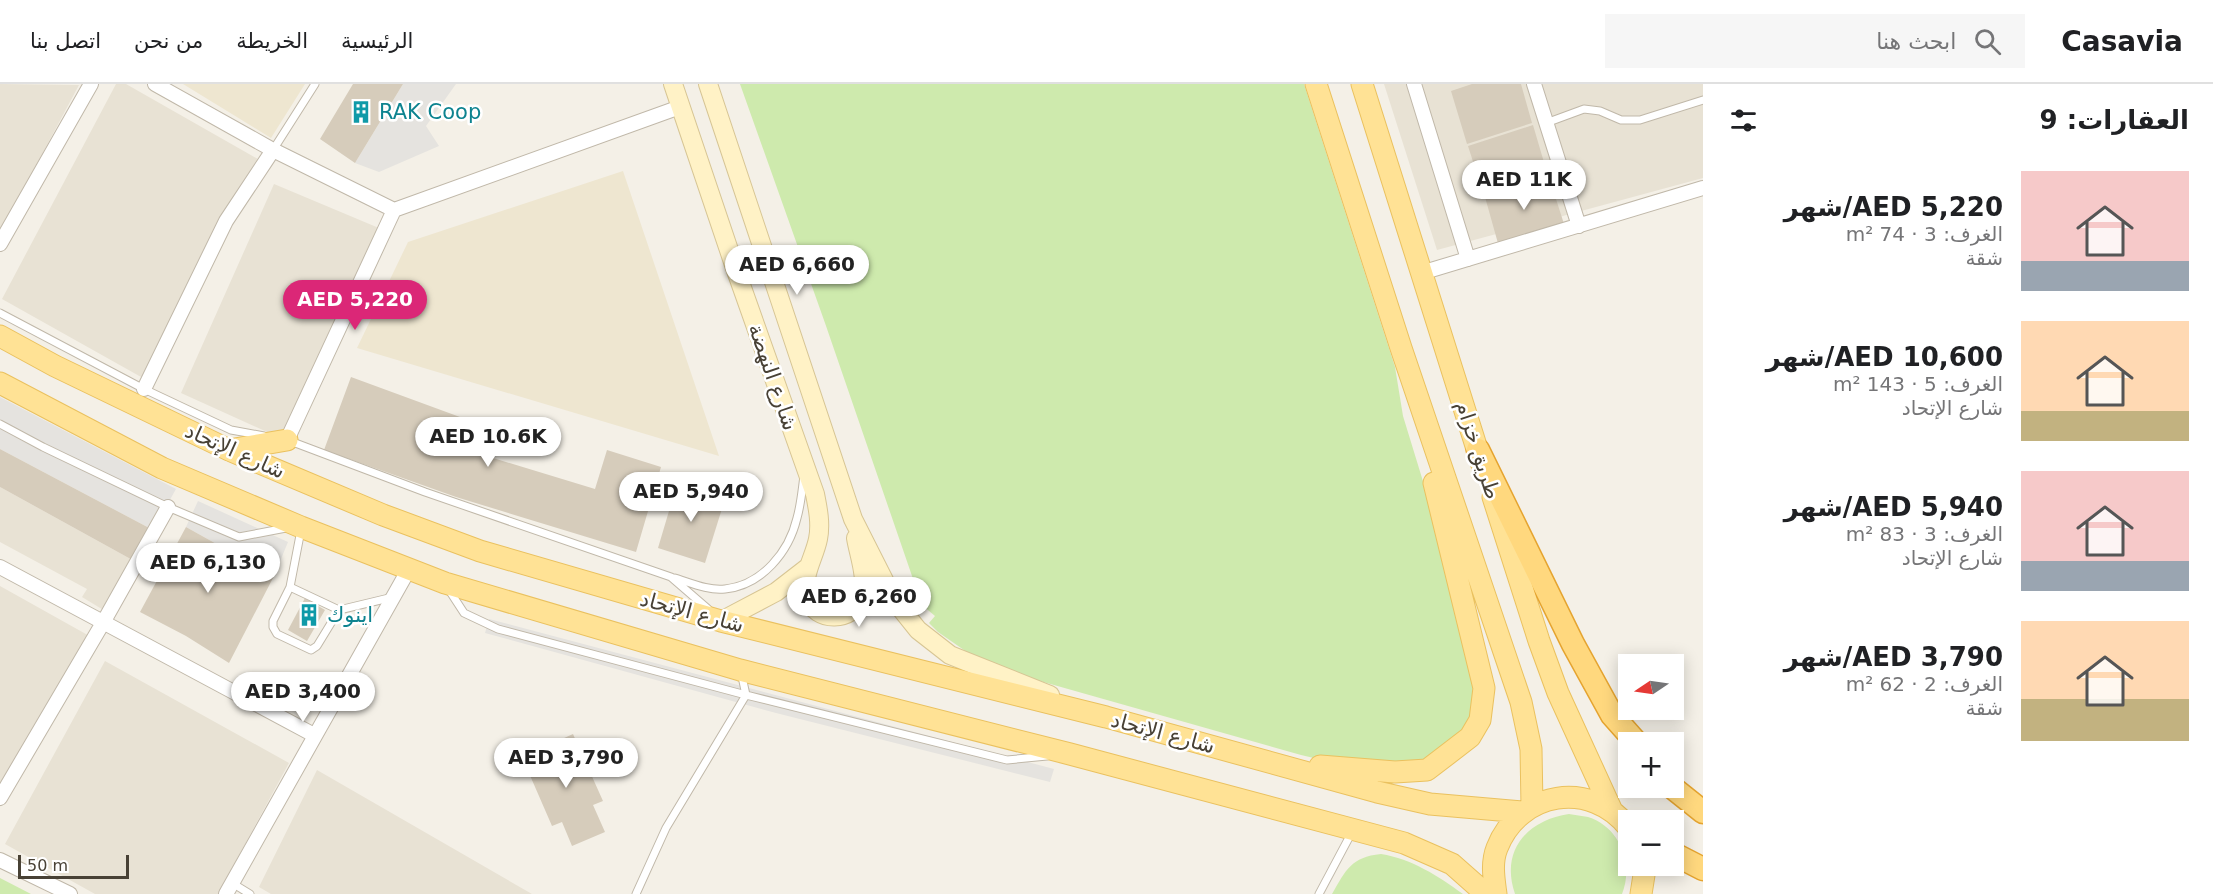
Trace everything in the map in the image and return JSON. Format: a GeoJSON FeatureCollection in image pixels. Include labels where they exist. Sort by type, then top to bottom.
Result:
{"type":"FeatureCollection","features":[{"type":"Feature","properties":{"kind":"highway"},"geometry":{"type":"LineString","coordinates":[[1478,450],[1573,644],[1612,715],[1627,732]]}},
{"type":"Feature","properties":{"kind":"highway"},"geometry":{"type":"LineString","coordinates":[[1684,797],[1703,812]]}},
{"type":"Feature","properties":{"kind":"highway"},"geometry":{"type":"LineString","coordinates":[[1684,859],[1703,869]]}},
{"type":"Feature","properties":{"kind":"main road","name":"شارع النهضة"},"geometry":{"type":"LineString","coordinates":[[673,84],[815,494],[820,523],[818,540],[807,568]]}},
{"type":"Feature","properties":{"kind":"main road","name":"شارع النهضة"},"geometry":{"type":"LineString","coordinates":[[708,84],[853,519]]}},
{"type":"Feature","properties":{"kind":"main road","name":"طريق خزام"},"geometry":{"type":"LineString","coordinates":[[1316,84],[1401,348],[1521,702],[1530,749],[1527,809]]}},
{"type":"Feature","properties":{"kind":"main road","name":"طريق خزام"},"geometry":{"type":"LineString","coordinates":[[1362,84],[1539,641],[1558,693],[1612,811]]}},
{"type":"Feature","properties":{"kind":"main road","name":"شارع الإتحاد"},"geometry":{"type":"LineString","coordinates":[[0,336],[55,366],[229,450],[383,515],[480,551],[721,621],[1106,717],[1430,804],[1527,809]]}},
{"type":"Feature","properties":{"kind":"main road"},"geometry":{"type":"LineString","coordinates":[[1268,761],[1395,772],[1427,770],[1470,737],[1480,720],[1484,688],[1401,348]]}},
{"type":"Feature","properties":{"kind":"main road","name":"شارع الإتحاد"},"geometry":{"type":"LineString","coordinates":[[0,383],[162,468],[299,526],[445,583],[741,670],[1404,843],[1452,864],[1486,894]]}},
{"type":"Feature","properties":{"kind":"main road"},"geometry":{"type":"LineString","coordinates":[[229,450],[287,440]]}},
{"type":"Feature","properties":{"kind":"main road"},"geometry":{"type":"LineString","coordinates":[[807,568],[805,582],[807,598],[818,612],[831,617],[844,616],[855,609],[862,598],[865,585],[853,519]]}},
{"type":"Feature","properties":{"kind":"main road"},"geometry":{"type":"LineString","coordinates":[[853,519],[894,600],[918,630],[934,643],[950,655],[1106,717]]}},
{"type":"Feature","properties":{"kind":"main road"},"geometry":{"type":"LineString","coordinates":[[721,621],[776,592],[807,568]]}},
{"type":"Feature","properties":{"kind":"main road"},"geometry":{"type":"LineString","coordinates":[[1496,894],[1493,873],[1496,850],[1506,829],[1527,809],[1551,799],[1572,797],[1593,801],[1612,811],[1618,817]]}},
{"type":"Feature","properties":{"kind":"main road"},"geometry":{"type":"LineString","coordinates":[[1641,894],[1644,876]]}},
{"type":"Feature","properties":{"kind":"street"},"geometry":{"type":"LineString","coordinates":[[0,244],[91,84]]}},
{"type":"Feature","properties":{"kind":"street"},"geometry":{"type":"LineString","coordinates":[[155,84],[273,150],[394,210]]}},
{"type":"Feature","properties":{"kind":"street"},"geometry":{"type":"LineString","coordinates":[[1414,84],[1467,259]]}},
{"type":"Feature","properties":{"kind":"street"},"geometry":{"type":"LineString","coordinates":[[1534,84],[1579,225]]}},
{"type":"Feature","properties":{"kind":"street"},"geometry":{"type":"LineString","coordinates":[[287,440],[394,210],[680,106]]}},
{"type":"Feature","properties":{"kind":"street"},"geometry":{"type":"LineString","coordinates":[[144,389],[226,221],[273,150]]}},
{"type":"Feature","properties":{"kind":"street"},"geometry":{"type":"LineString","coordinates":[[1421,273],[1703,188]]}},
{"type":"Feature","properties":{"kind":"street"},"geometry":{"type":"LineString","coordinates":[[0,798],[105,621],[168,507]]}},
{"type":"Feature","properties":{"kind":"street"},"geometry":{"type":"LineString","coordinates":[[0,567],[105,621],[314,735]]}},
{"type":"Feature","properties":{"kind":"street"},"geometry":{"type":"LineString","coordinates":[[229,889],[409,569]]}},
{"type":"Feature","properties":{"kind":"street"},"geometry":{"type":"LineString","coordinates":[[0,860],[69,894]]}},
{"type":"Feature","properties":{"kind":"lane"},"geometry":{"type":"LineString","coordinates":[[273,150],[315,84]]}},
{"type":"Feature","properties":{"kind":"lane"},"geometry":{"type":"LineString","coordinates":[[1546,123],[1584,109],[1600,111],[1621,120],[1640,120],[1703,100]]}},
{"type":"Feature","properties":{"kind":"lane"},"geometry":{"type":"LineString","coordinates":[[0,313],[144,389],[231,430],[287,440],[425,492],[671,577],[707,587],[725,589],[749,583],[767,570],[784,550],[793,534],[798,516],[805,467]]}},
{"type":"Feature","properties":{"kind":"lane"},"geometry":{"type":"LineString","coordinates":[[0,424],[168,507],[239,537],[299,526],[290,587],[273,621],[273,627],[277,634],[311,650],[317,646],[339,610]]}},
{"type":"Feature","properties":{"kind":"lane"},"geometry":{"type":"LineString","coordinates":[[671,577],[721,621]]}},
{"type":"Feature","properties":{"kind":"lane"},"geometry":{"type":"LineString","coordinates":[[445,583],[464,613],[498,629],[746,695],[1007,760],[1070,754]]}},
{"type":"Feature","properties":{"kind":"lane"},"geometry":{"type":"LineString","coordinates":[[290,587],[339,610],[393,597]]}},
{"type":"Feature","properties":{"kind":"lane"},"geometry":{"type":"LineString","coordinates":[[636,894],[666,828],[746,695],[741,670]]}},
{"type":"Feature","properties":{"kind":"lane"},"geometry":{"type":"LineString","coordinates":[[1319,894],[1354,830]]}},
{"type":"Feature","properties":{"kind":"lane"},"geometry":{"type":"LineString","coordinates":[[229,889],[250,894]]}},
{"type":"Feature","properties":{"kind":"shaded area"},"geometry":{"type":"Polygon","coordinates":[[[0,84],[79,85],[0,233],[0,84]]]}},
{"type":"Feature","properties":{"kind":"shaded area"},"geometry":{"type":"Polygon","coordinates":[[[116,84],[126,84],[265,163],[150,382],[2,299],[116,84]]]}},
{"type":"Feature","properties":{"kind":"shaded area"},"geometry":{"type":"Polygon","coordinates":[[[183,84],[305,84],[271,138],[183,84]]]}},
{"type":"Feature","properties":{"kind":"shaded area"},"geometry":{"type":"Polygon","coordinates":[[[403,84],[456,84],[426,126],[439,146],[379,172],[355,163],[403,84]]]}},
{"type":"Feature","properties":{"kind":"shaded area"},"geometry":{"type":"Polygon","coordinates":[[[1384,84],[1703,84],[1703,178],[1437,250],[1384,84]]]}},
{"type":"Feature","properties":{"kind":"shaded area"},"geometry":{"type":"Polygon","coordinates":[[[623,171],[719,456],[357,348],[408,242],[623,171]]]}},
{"type":"Feature","properties":{"kind":"shaded area"},"geometry":{"type":"Polygon","coordinates":[[[274,184],[386,231],[285,440],[181,393],[274,184]]]}},
{"type":"Feature","properties":{"kind":"shaded area"},"geometry":{"type":"Polygon","coordinates":[[[0,397],[176,489],[153,530],[0,449],[0,397]]]}},
{"type":"Feature","properties":{"kind":"shaded area"},"geometry":{"type":"Polygon","coordinates":[[[0,487],[136,562],[105,611],[82,597],[87,589],[0,542],[0,487]]]}},
{"type":"Feature","properties":{"kind":"shaded area"},"geometry":{"type":"Polygon","coordinates":[[[198,501],[288,542],[274,576],[186,527],[198,501]]]}},
{"type":"Feature","properties":{"kind":"shaded area"},"geometry":{"type":"Polygon","coordinates":[[[0,586],[93,638],[0,807],[0,586]]]}},
{"type":"Feature","properties":{"kind":"shaded area"},"geometry":{"type":"Polygon","coordinates":[[[489,619],[1054,769],[1050,782],[776,713],[485,633],[489,619]]]}},
{"type":"Feature","properties":{"kind":"shaded area"},"geometry":{"type":"Polygon","coordinates":[[[105,661],[289,763],[218,894],[95,894],[5,844],[105,661]]]}},
{"type":"Feature","properties":{"kind":"shaded area"},"geometry":{"type":"Polygon","coordinates":[[[317,770],[532,894],[271,894],[259,887],[317,770]]]}},
{"type":"Feature","properties":{"kind":"green space"},"geometry":{"type":"Polygon","coordinates":[[[740,84],[1304,84],[1395,367],[1403,416],[1482,674],[1462,752],[1386,775],[1301,755],[987,666],[938,632],[929,623],[935,616],[922,605],[740,84]]]}},
{"type":"Feature","properties":{"kind":"green space"},"geometry":{"type":"Polygon","coordinates":[[[1569,814],[1588,817],[1599,822],[1616,838],[1618,841],[1618,876],[1626,876],[1622,894],[1515,894],[1511,878],[1514,851],[1530,831],[1554,817],[1569,814]]]}},
{"type":"Feature","properties":{"kind":"green space"},"geometry":{"type":"Polygon","coordinates":[[[1381,854],[1414,864],[1463,894],[1332,894],[1350,866],[1363,858],[1381,854]]]}},
{"type":"Feature","properties":{"kind":"green space"},"geometry":{"type":"Polygon","coordinates":[[[0,878],[31,894],[0,894],[0,878]]]}},
{"type":"Feature","properties":{"kind":"building","name":"RAK Coop"},"geometry":{"type":"Polygon","coordinates":[[[353,84],[403,84],[355,163],[320,139],[353,84]]]}},
{"type":"Feature","properties":{"kind":"building"},"geometry":{"type":"Polygon","coordinates":[[[1472,84],[1521,84],[1532,123],[1467,144],[1451,91],[1472,84]]]}},
{"type":"Feature","properties":{"kind":"building"},"geometry":{"type":"Polygon","coordinates":[[[1533,125],[1548,176],[1484,196],[1468,146],[1533,125]]]}},
{"type":"Feature","properties":{"kind":"building"},"geometry":{"type":"Polygon","coordinates":[[[1549,177],[1564,224],[1499,247],[1485,197],[1549,177]]]}},
{"type":"Feature","properties":{"kind":"building"},"geometry":{"type":"Polygon","coordinates":[[[351,377],[479,424],[470,451],[595,489],[607,450],[661,467],[636,552],[456,497],[324,450],[351,377]]]}},
{"type":"Feature","properties":{"kind":"building"},"geometry":{"type":"Polygon","coordinates":[[[0,449],[153,530],[136,562],[0,487],[0,449]]]}},
{"type":"Feature","properties":{"kind":"building"},"geometry":{"type":"Polygon","coordinates":[[[677,484],[725,499],[705,563],[658,548],[677,484]]]}},
{"type":"Feature","properties":{"kind":"building"},"geometry":{"type":"Polygon","coordinates":[[[186,527],[274,576],[229,663],[186,636],[140,612],[186,527]]]}},
{"type":"Feature","properties":{"kind":"building","name":"اينوك"},"geometry":{"type":"Polygon","coordinates":[[[305,598],[325,610],[307,641],[288,630],[305,598]]]}},
{"type":"Feature","properties":{"kind":"building"},"geometry":{"type":"Polygon","coordinates":[[[573,734],[603,801],[593,805],[605,832],[572,846],[562,822],[552,826],[522,757],[573,734]]]}},
{"type":"Feature","properties":{"kind":"place","name":"RAK Coop"},"geometry":{"type":"Point","coordinates":[361,112]}},
{"type":"Feature","properties":{"kind":"place","name":"اينوك"},"geometry":{"type":"Point","coordinates":[309,615]}}]}
